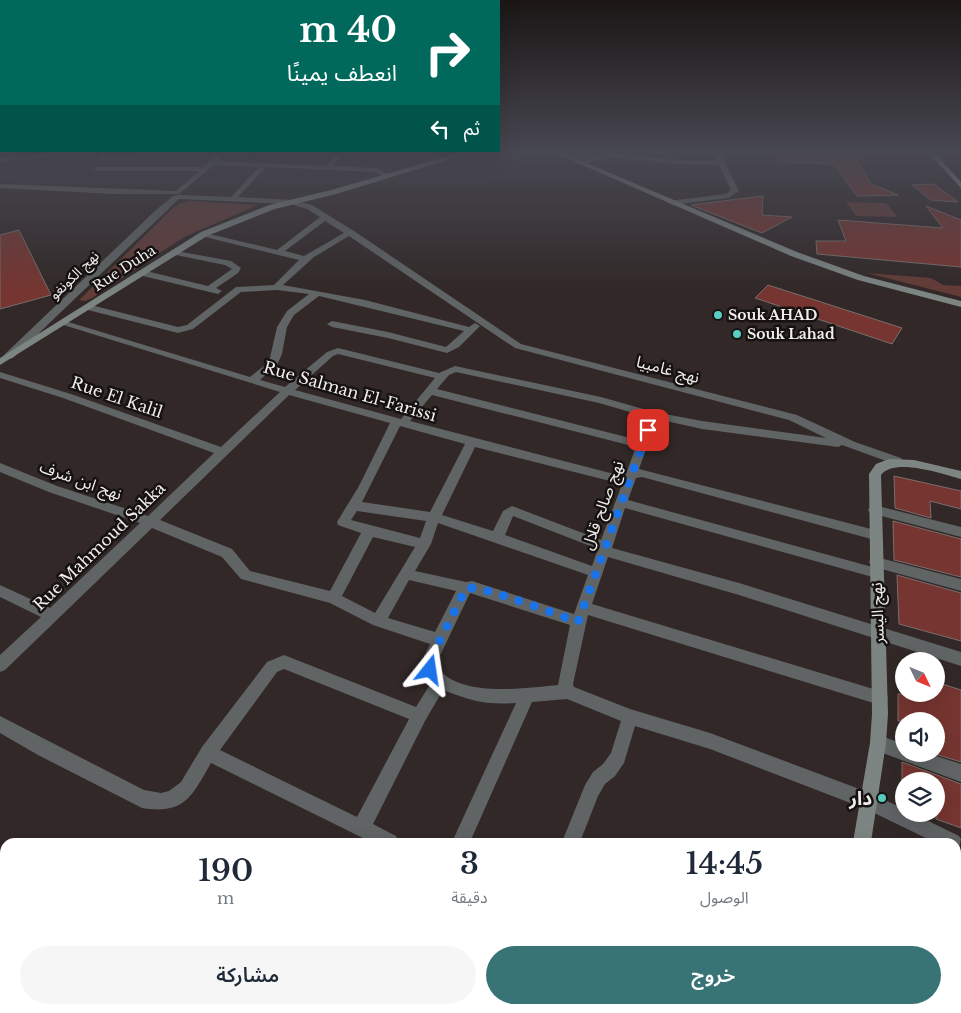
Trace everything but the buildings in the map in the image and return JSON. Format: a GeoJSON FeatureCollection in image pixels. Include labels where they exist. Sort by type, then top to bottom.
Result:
{"type":"FeatureCollection","features":[{"type":"Feature","properties":{"kind":"main road","name":"Rue Duha"},"geometry":{"type":"LineString","coordinates":[[4,360],[204,234],[264,211],[316,198]]}},
{"type":"Feature","properties":{"kind":"main road"},"geometry":{"type":"LineString","coordinates":[[663,198],[794,254],[832,268],[883,284],[961,304]]}},
{"type":"Feature","properties":{"kind":"main road"},"geometry":{"type":"LineString","coordinates":[[262,201],[264,211]]}},
{"type":"Feature","properties":{"kind":"main road"},"geometry":{"type":"LineString","coordinates":[[898,461],[961,475]]}},
{"type":"Feature","properties":{"kind":"main road","name":"نهج اليسر"},"geometry":{"type":"LineString","coordinates":[[863,838],[878,743],[880,698],[874,510],[877,469],[889,462],[898,461]]}},
{"type":"Feature","properties":{"kind":"street","name":"نهج الكونغو"},"geometry":{"type":"LineString","coordinates":[[4,360],[172,198]]}},
{"type":"Feature","properties":{"kind":"street"},"geometry":{"type":"LineString","coordinates":[[237,198],[294,203]]}},
{"type":"Feature","properties":{"kind":"street"},"geometry":{"type":"LineString","coordinates":[[239,198],[306,202]]}},
{"type":"Feature","properties":{"kind":"street"},"geometry":{"type":"LineString","coordinates":[[672,202],[700,198]]}},
{"type":"Feature","properties":{"kind":"street","name":"نهج غامبيا"},"geometry":{"type":"LineString","coordinates":[[306,202],[524,348],[793,417],[851,444]]}},
{"type":"Feature","properties":{"kind":"street"},"geometry":{"type":"LineString","coordinates":[[278,253],[326,217]]}},
{"type":"Feature","properties":{"kind":"street"},"geometry":{"type":"LineString","coordinates":[[277,287],[284,278],[306,260],[337,238],[351,233]]}},
{"type":"Feature","properties":{"kind":"street"},"geometry":{"type":"LineString","coordinates":[[204,234],[306,260]]}},
{"type":"Feature","properties":{"kind":"street"},"geometry":{"type":"LineString","coordinates":[[174,252],[228,263],[237,268],[209,289]]}},
{"type":"Feature","properties":{"kind":"street"},"geometry":{"type":"LineString","coordinates":[[142,273],[229,295]]}},
{"type":"Feature","properties":{"kind":"street"},"geometry":{"type":"LineString","coordinates":[[88,307],[178,330],[190,327],[239,289],[277,287],[316,293],[471,330]]}},
{"type":"Feature","properties":{"kind":"street"},"geometry":{"type":"LineString","coordinates":[[252,381],[273,363],[277,354],[282,327],[290,313],[316,293]]}},
{"type":"Feature","properties":{"kind":"street"},"geometry":{"type":"LineString","coordinates":[[332,324],[388,335],[448,350],[456,345],[480,320]]}},
{"type":"Feature","properties":{"kind":"street","name":"Rue Salman El-Farissi"},"geometry":{"type":"LineString","coordinates":[[62,324],[252,381],[472,442],[610,477],[642,473],[875,535]]}},
{"type":"Feature","properties":{"kind":"street","name":"Rue Mahmoud Sakka"},"geometry":{"type":"LineString","coordinates":[[0,666],[286,390],[326,356],[338,351],[442,377]]}},
{"type":"Feature","properties":{"kind":"street"},"geometry":{"type":"LineString","coordinates":[[424,544],[369,531],[343,522],[355,506],[400,422],[450,370],[462,370],[600,400],[653,415],[702,425],[851,444],[898,461]]}},
{"type":"Feature","properties":{"kind":"street","name":"Rue El Kalil"},"geometry":{"type":"LineString","coordinates":[[0,375],[67,396],[222,452]]}},
{"type":"Feature","properties":{"kind":"street"},"geometry":{"type":"LineString","coordinates":[[430,392],[643,446]]}},
{"type":"Feature","properties":{"kind":"street","name":"نهج صالح قلال"},"geometry":{"type":"LineString","coordinates":[[567,692],[566,676],[581,615],[653,415]]}},
{"type":"Feature","properties":{"kind":"street"},"geometry":{"type":"LineString","coordinates":[[378,621],[424,544],[434,518],[472,442]]}},
{"type":"Feature","properties":{"kind":"street","name":"نهج ابن شرف"},"geometry":{"type":"LineString","coordinates":[[0,467],[53,489],[151,522],[227,553],[246,575],[334,598],[378,621],[439,640]]}},
{"type":"Feature","properties":{"kind":"street"},"geometry":{"type":"LineString","coordinates":[[622,504],[876,567],[961,585]]}},
{"type":"Feature","properties":{"kind":"street"},"geometry":{"type":"LineString","coordinates":[[355,506],[434,518],[497,537],[597,573]]}},
{"type":"Feature","properties":{"kind":"street"},"geometry":{"type":"LineString","coordinates":[[874,510],[961,532]]}},
{"type":"Feature","properties":{"kind":"street"},"geometry":{"type":"LineString","coordinates":[[497,537],[507,514],[512,511],[605,549],[878,631],[961,659]]}},
{"type":"Feature","properties":{"kind":"street"},"geometry":{"type":"LineString","coordinates":[[334,598],[369,531]]}},
{"type":"Feature","properties":{"kind":"street"},"geometry":{"type":"LineString","coordinates":[[406,574],[466,588],[472,587],[581,615],[880,698]]}},
{"type":"Feature","properties":{"kind":"street"},"geometry":{"type":"LineString","coordinates":[[466,588],[428,664],[430,670],[440,682],[476,695],[493,698],[567,692],[630,718],[710,741],[870,802],[945,838]]}},
{"type":"Feature","properties":{"kind":"street"},"geometry":{"type":"LineString","coordinates":[[0,591],[51,615]]}},
{"type":"Feature","properties":{"kind":"street"},"geometry":{"type":"LineString","coordinates":[[0,724],[44,749],[142,799],[161,802],[174,798],[187,788],[208,753],[245,701],[272,667],[284,662],[419,716]]}},
{"type":"Feature","properties":{"kind":"street"},"geometry":{"type":"LineString","coordinates":[[361,828],[419,716],[440,682]]}},
{"type":"Feature","properties":{"kind":"street"},"geometry":{"type":"LineString","coordinates":[[462,838],[527,696]]}},
{"type":"Feature","properties":{"kind":"street"},"geometry":{"type":"LineString","coordinates":[[573,838],[591,791],[599,778],[609,770],[618,757],[630,718]]}},
{"type":"Feature","properties":{"kind":"street"},"geometry":{"type":"LineString","coordinates":[[878,743],[895,749]]}},
{"type":"Feature","properties":{"kind":"street"},"geometry":{"type":"LineString","coordinates":[[208,753],[382,838]]}},
{"type":"Feature","properties":{"kind":"street"},"geometry":{"type":"LineString","coordinates":[[930,762],[961,773]]}},
{"type":"Feature","properties":{"kind":"shaded area"},"geometry":{"type":"Polygon","coordinates":[[[191,201],[258,205],[184,237],[92,298],[85,301],[79,300],[173,208],[181,203],[191,201]]]}},
{"type":"Feature","properties":{"kind":"shaded area"},"geometry":{"type":"Polygon","coordinates":[[[846,202],[886,203],[898,217],[856,216],[846,202]]]}},
{"type":"Feature","properties":{"kind":"shaded area"},"geometry":{"type":"Polygon","coordinates":[[[867,273],[931,278],[943,285],[961,286],[961,297],[867,273]]]}},
{"type":"Feature","properties":{"kind":"place","name":"Souk AHAD"},"geometry":{"type":"Point","coordinates":[718,315]}},
{"type":"Feature","properties":{"kind":"place","name":"Souk Lahad"},"geometry":{"type":"Point","coordinates":[737,334]}},
{"type":"Feature","properties":{"kind":"place","name":"دار"},"geometry":{"type":"Point","coordinates":[882,798]}},
{"type":"Feature","properties":{"kind":"route"},"geometry":{"type":"LineString","coordinates":[[430,670],[428,664],[466,588],[472,587],[504,596],[578,622],[648,430]]}}]}
